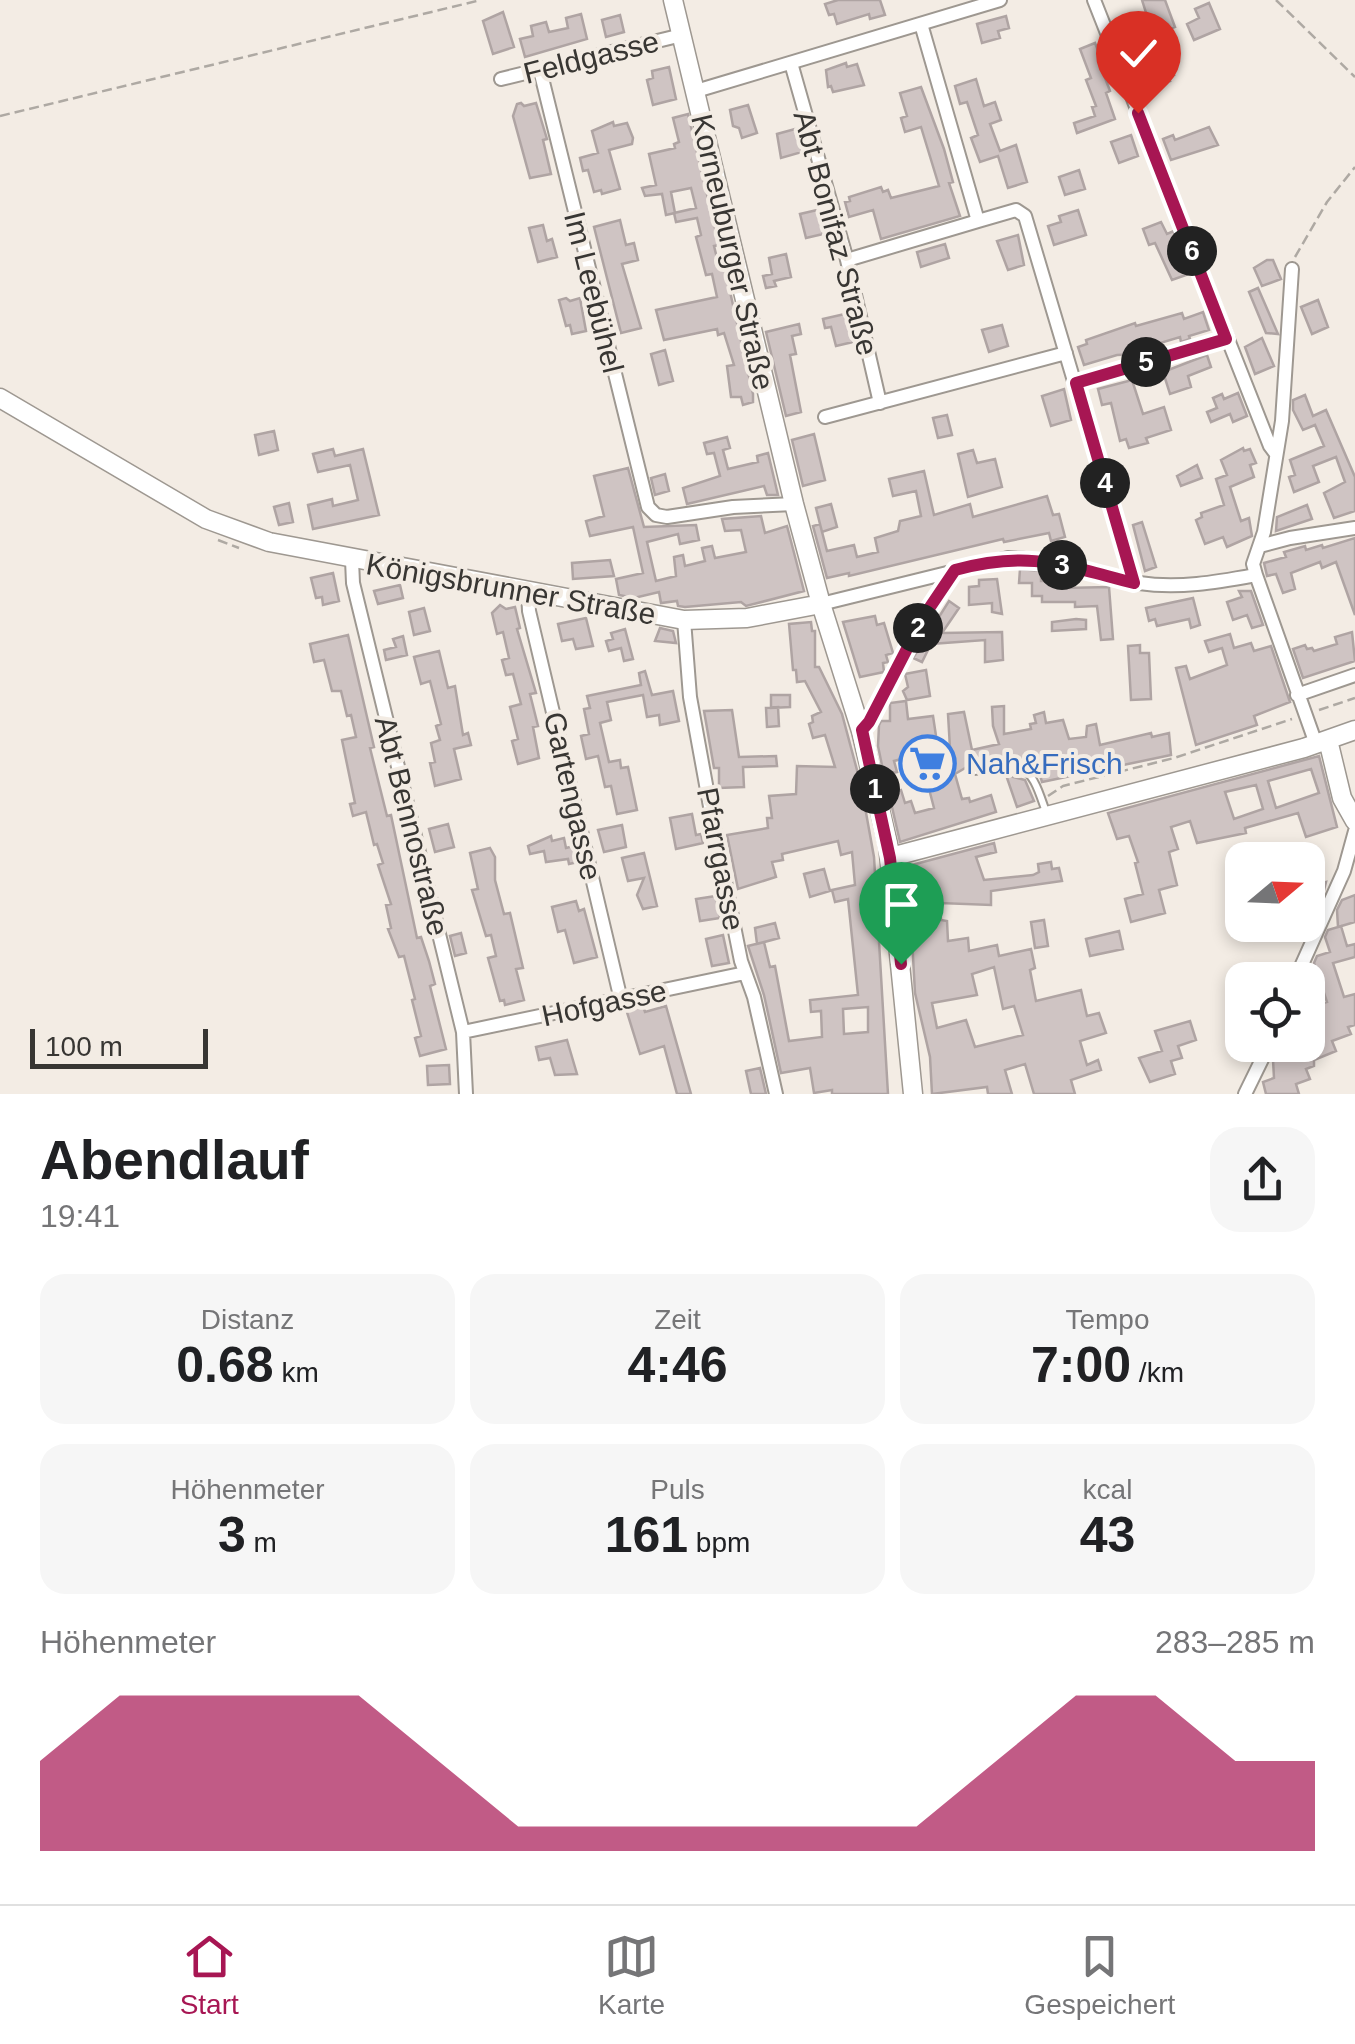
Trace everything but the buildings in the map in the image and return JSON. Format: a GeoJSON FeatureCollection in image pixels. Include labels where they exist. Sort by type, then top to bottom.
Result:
{"type":"FeatureCollection","features":[{"type":"Feature","properties":{"kind":"street","name":"Korneuburger Straße"},"geometry":{"type":"LineString","coordinates":[[673,0],[794,504],[820,604],[862,730],[890,858],[913,1094]]}},
{"type":"Feature","properties":{"kind":"street"},"geometry":{"type":"LineString","coordinates":[[696,91],[1000,0]]}},
{"type":"Feature","properties":{"kind":"street"},"geometry":{"type":"LineString","coordinates":[[1094,0],[1226,339],[1276,454]]}},
{"type":"Feature","properties":{"kind":"street"},"geometry":{"type":"LineString","coordinates":[[921,24],[978,221]]}},
{"type":"Feature","properties":{"kind":"street","name":"Feldgasse"},"geometry":{"type":"LineString","coordinates":[[501,79],[682,35]]}},
{"type":"Feature","properties":{"kind":"street","name":"Abt Bonifaz Straße"},"geometry":{"type":"LineString","coordinates":[[792,63],[847,260],[880,402]]}},
{"type":"Feature","properties":{"kind":"street","name":"Im Leebühel"},"geometry":{"type":"LineString","coordinates":[[540,70],[642,492],[652,512],[667,517],[734,507],[794,504]]}},
{"type":"Feature","properties":{"kind":"street"},"geometry":{"type":"LineString","coordinates":[[847,260],[1016,210],[1025,216],[1134,583]]}},
{"type":"Feature","properties":{"kind":"street"},"geometry":{"type":"LineString","coordinates":[[1292,269],[1282,414],[1254,564],[1304,715],[1322,742],[1342,798],[1355,821]]}},
{"type":"Feature","properties":{"kind":"street"},"geometry":{"type":"LineString","coordinates":[[1076,383],[1226,339]]}},
{"type":"Feature","properties":{"kind":"street"},"geometry":{"type":"LineString","coordinates":[[825,418],[1066,353]]}},
{"type":"Feature","properties":{"kind":"street","name":"Königsbrunner Straße"},"geometry":{"type":"LineString","coordinates":[[0,398],[206,519],[251,538],[684,620],[747,618],[820,604]]}},
{"type":"Feature","properties":{"kind":"street"},"geometry":{"type":"LineString","coordinates":[[1260,546],[1355,528]]}},
{"type":"Feature","properties":{"kind":"street"},"geometry":{"type":"LineString","coordinates":[[820,604],[993,560],[1020,558],[1134,583],[1192,586],[1256,575]]}},
{"type":"Feature","properties":{"kind":"street","name":"Abt Bennostraße"},"geometry":{"type":"LineString","coordinates":[[352,560],[352,580],[462,1032],[466,1094]]}},
{"type":"Feature","properties":{"kind":"street"},"geometry":{"type":"LineString","coordinates":[[862,730],[924,616],[955,570]]}},
{"type":"Feature","properties":{"kind":"street","name":"Gartengasse"},"geometry":{"type":"LineString","coordinates":[[528,592],[529,610],[621,1000]]}},
{"type":"Feature","properties":{"kind":"street","name":"Pfarrgasse"},"geometry":{"type":"LineString","coordinates":[[684,620],[690,697],[744,973],[754,997],[776,1094]]}},
{"type":"Feature","properties":{"kind":"street"},"geometry":{"type":"LineString","coordinates":[[1297,695],[1355,675]]}},
{"type":"Feature","properties":{"kind":"street"},"geometry":{"type":"LineString","coordinates":[[890,858],[1044,808],[1322,742],[1355,730]]}},
{"type":"Feature","properties":{"kind":"street"},"geometry":{"type":"LineString","coordinates":[[1303,962],[1344,871],[1355,831]]}},
{"type":"Feature","properties":{"kind":"street","name":"Hofgasse"},"geometry":{"type":"LineString","coordinates":[[462,1032],[744,973]]}},
{"type":"Feature","properties":{"kind":"street"},"geometry":{"type":"LineString","coordinates":[[1245,1094],[1261,1062]]}},
{"type":"Feature","properties":{"kind":"lane"},"geometry":{"type":"LineString","coordinates":[[974,772],[1022,767],[1034,779],[1044,808]]}},
{"type":"Feature","properties":{"kind":"path"},"geometry":{"type":"LineString","coordinates":[[0,116],[482,0]]}},
{"type":"Feature","properties":{"kind":"path"},"geometry":{"type":"LineString","coordinates":[[1276,0],[1355,77]]}},
{"type":"Feature","properties":{"kind":"path"},"geometry":{"type":"LineString","coordinates":[[1292,269],[1304,238],[1355,167]]}},
{"type":"Feature","properties":{"kind":"path"},"geometry":{"type":"LineString","coordinates":[[1044,808],[1063,786],[1174,758],[1355,698]]}},
{"type":"Feature","properties":{"kind":"place","name":"Nah&Frisch"},"geometry":{"type":"Point","coordinates":[927,763]}},
{"type":"Feature","properties":{"kind":"route"},"geometry":{"type":"LineString","coordinates":[[901,964],[890,858],[862,730],[924,616],[955,570],[1020,558],[1134,583],[1076,383],[1226,339],[1138,113]]}}]}
